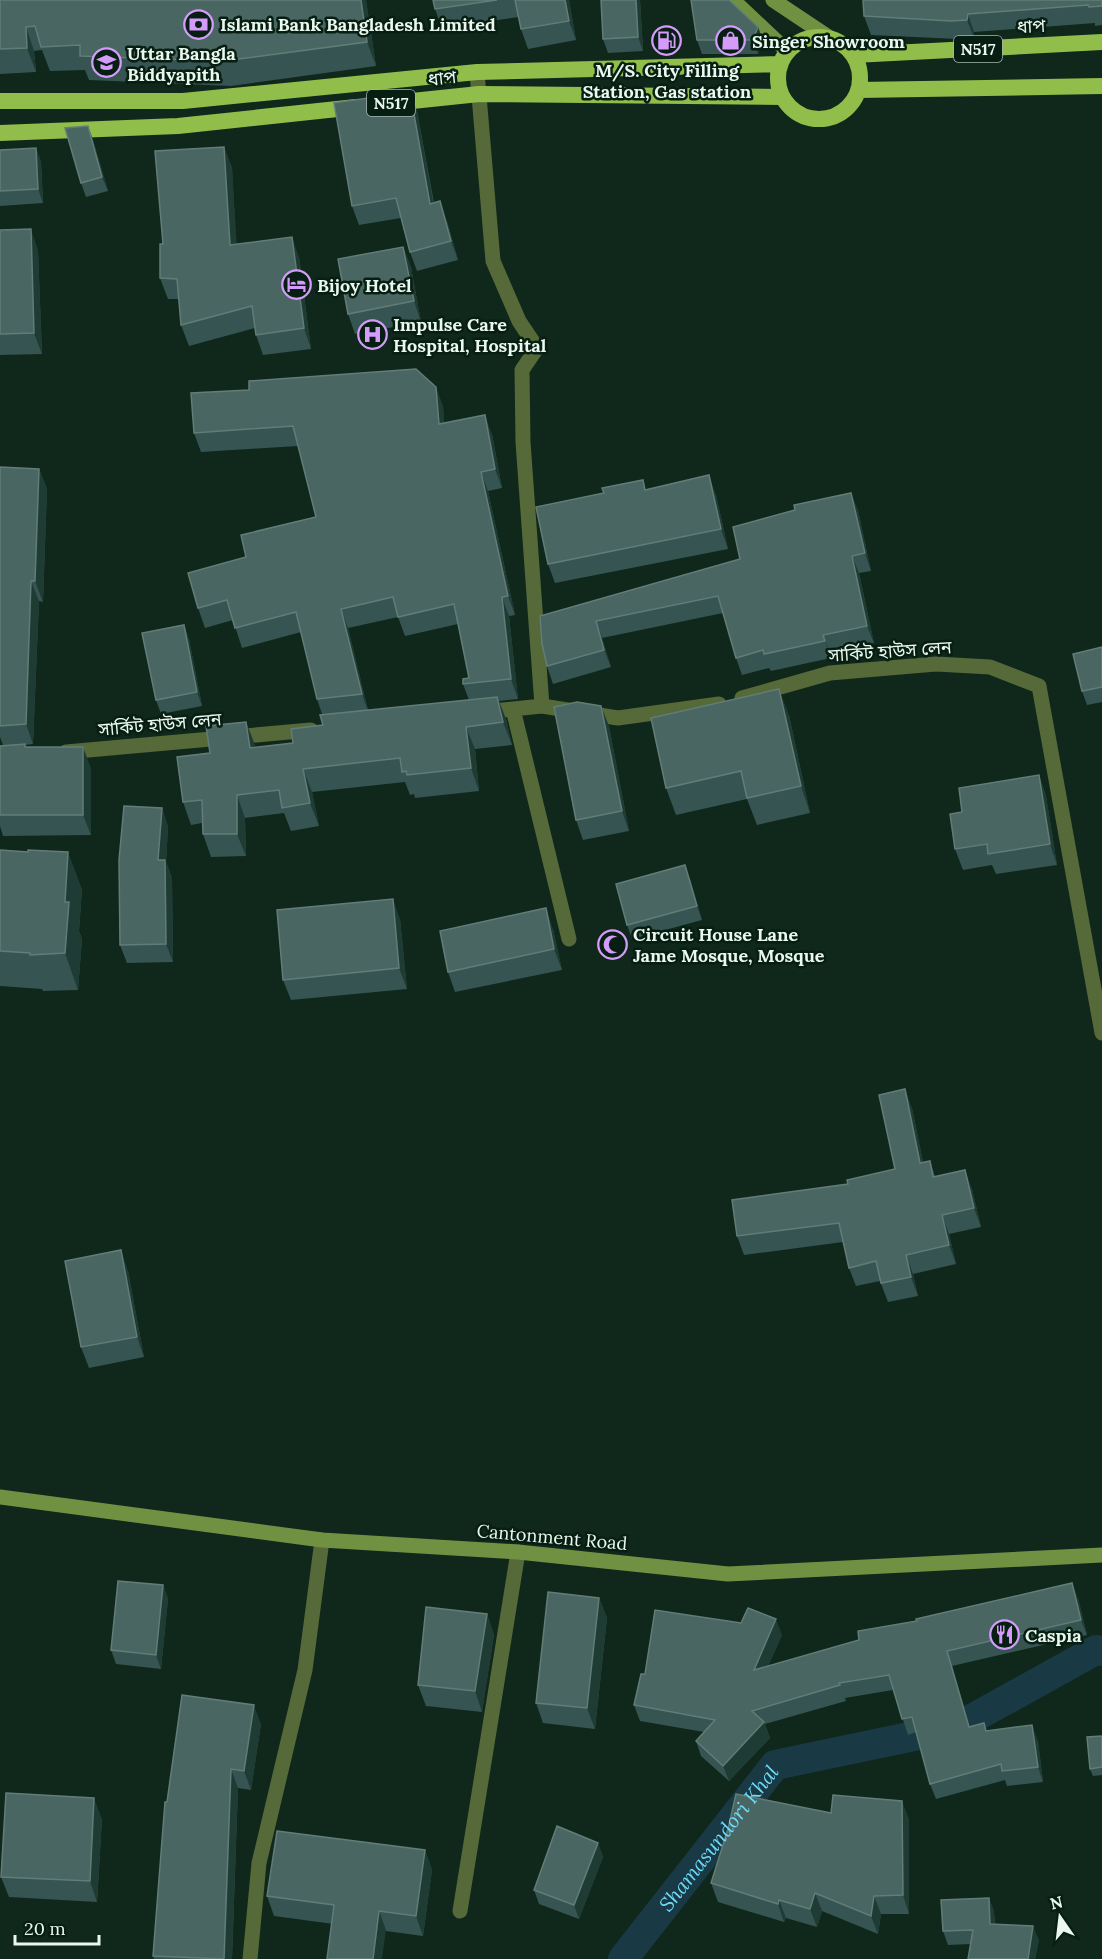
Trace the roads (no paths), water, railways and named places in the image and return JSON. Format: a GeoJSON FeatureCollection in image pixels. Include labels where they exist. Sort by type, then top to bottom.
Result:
{"type":"FeatureCollection","features":[{"type":"Feature","properties":{"kind":"highway","name":"ধাপ"},"geometry":{"type":"LineString","coordinates":[[0,101],[183,101],[477,72],[784,57],[800,41],[814,37],[830,38]]}},
{"type":"Feature","properties":{"kind":"highway"},"geometry":{"type":"LineString","coordinates":[[784,57],[777,75],[782,97],[792,110],[806,117],[822,119],[838,115],[851,105],[861,78],[854,55],[843,45],[830,38]]}},
{"type":"Feature","properties":{"kind":"highway","name":"ধাপ"},"geometry":{"type":"LineString","coordinates":[[854,55],[1102,42]]}},
{"type":"Feature","properties":{"kind":"highway","name":"N517"},"geometry":{"type":"LineString","coordinates":[[858,90],[1102,86]]}},
{"type":"Feature","properties":{"kind":"highway","name":"ধাপ"},"geometry":{"type":"LineString","coordinates":[[0,133],[178,126],[479,94],[782,97]]}},
{"type":"Feature","properties":{"kind":"main road"},"geometry":{"type":"LineString","coordinates":[[733,0],[784,57]]}},
{"type":"Feature","properties":{"kind":"main road"},"geometry":{"type":"LineString","coordinates":[[773,0],[830,38]]}},
{"type":"Feature","properties":{"kind":"main road","name":"Cantonment Road"},"geometry":{"type":"LineString","coordinates":[[0,1497],[322,1540],[518,1552],[728,1574],[1102,1555]]}},
{"type":"Feature","properties":{"kind":"street"},"geometry":{"type":"LineString","coordinates":[[477,72],[494,261],[519,321],[537,348],[522,370],[522,382],[523,442],[542,706]]}},
{"type":"Feature","properties":{"kind":"street","name":"সার্কিট হাউস লেন"},"geometry":{"type":"LineString","coordinates":[[466,714],[542,706],[618,718],[726,703],[830,673],[936,664],[990,667],[1039,686],[1102,1033]]}},
{"type":"Feature","properties":{"kind":"street"},"geometry":{"type":"LineString","coordinates":[[513,709],[568,939]]}},
{"type":"Feature","properties":{"kind":"street","name":"সার্কিট হাউস লেন"},"geometry":{"type":"LineString","coordinates":[[46,753],[324,728]]}},
{"type":"Feature","properties":{"kind":"street"},"geometry":{"type":"LineString","coordinates":[[250,1959],[260,1863],[305,1670],[322,1540]]}},
{"type":"Feature","properties":{"kind":"street"},"geometry":{"type":"LineString","coordinates":[[460,1911],[518,1552]]}},
{"type":"Feature","properties":{"kind":"waterway","name":"Shamasundori Khal"},"geometry":{"type":"LineString","coordinates":[[623,1959],[775,1765],[957,1727],[1096,1650],[1102,1651]]}},
{"type":"Feature","properties":{"kind":"place","name":"Islami Bank Bangladesh Limited"},"geometry":{"type":"Point","coordinates":[199,24]}},
{"type":"Feature","properties":{"kind":"place","name":"M/S. City Filling Station, Gas station"},"geometry":{"type":"Point","coordinates":[667,41]}},
{"type":"Feature","properties":{"kind":"place","name":"Singer Showroom"},"geometry":{"type":"Point","coordinates":[731,41]}},
{"type":"Feature","properties":{"kind":"place","name":"Uttar Bangla Biddyapith"},"geometry":{"type":"Point","coordinates":[106,63]}},
{"type":"Feature","properties":{"kind":"place","name":"Bijoy Hotel"},"geometry":{"type":"Point","coordinates":[296,285]}},
{"type":"Feature","properties":{"kind":"place","name":"Impulse Care Hospital, Hospital"},"geometry":{"type":"Point","coordinates":[372,334]}},
{"type":"Feature","properties":{"kind":"place","name":"Circuit House Lane Jame Mosque, Mosque"},"geometry":{"type":"Point","coordinates":[612,944]}},
{"type":"Feature","properties":{"kind":"place","name":"Caspia"},"geometry":{"type":"Point","coordinates":[1004,1635]}}]}
